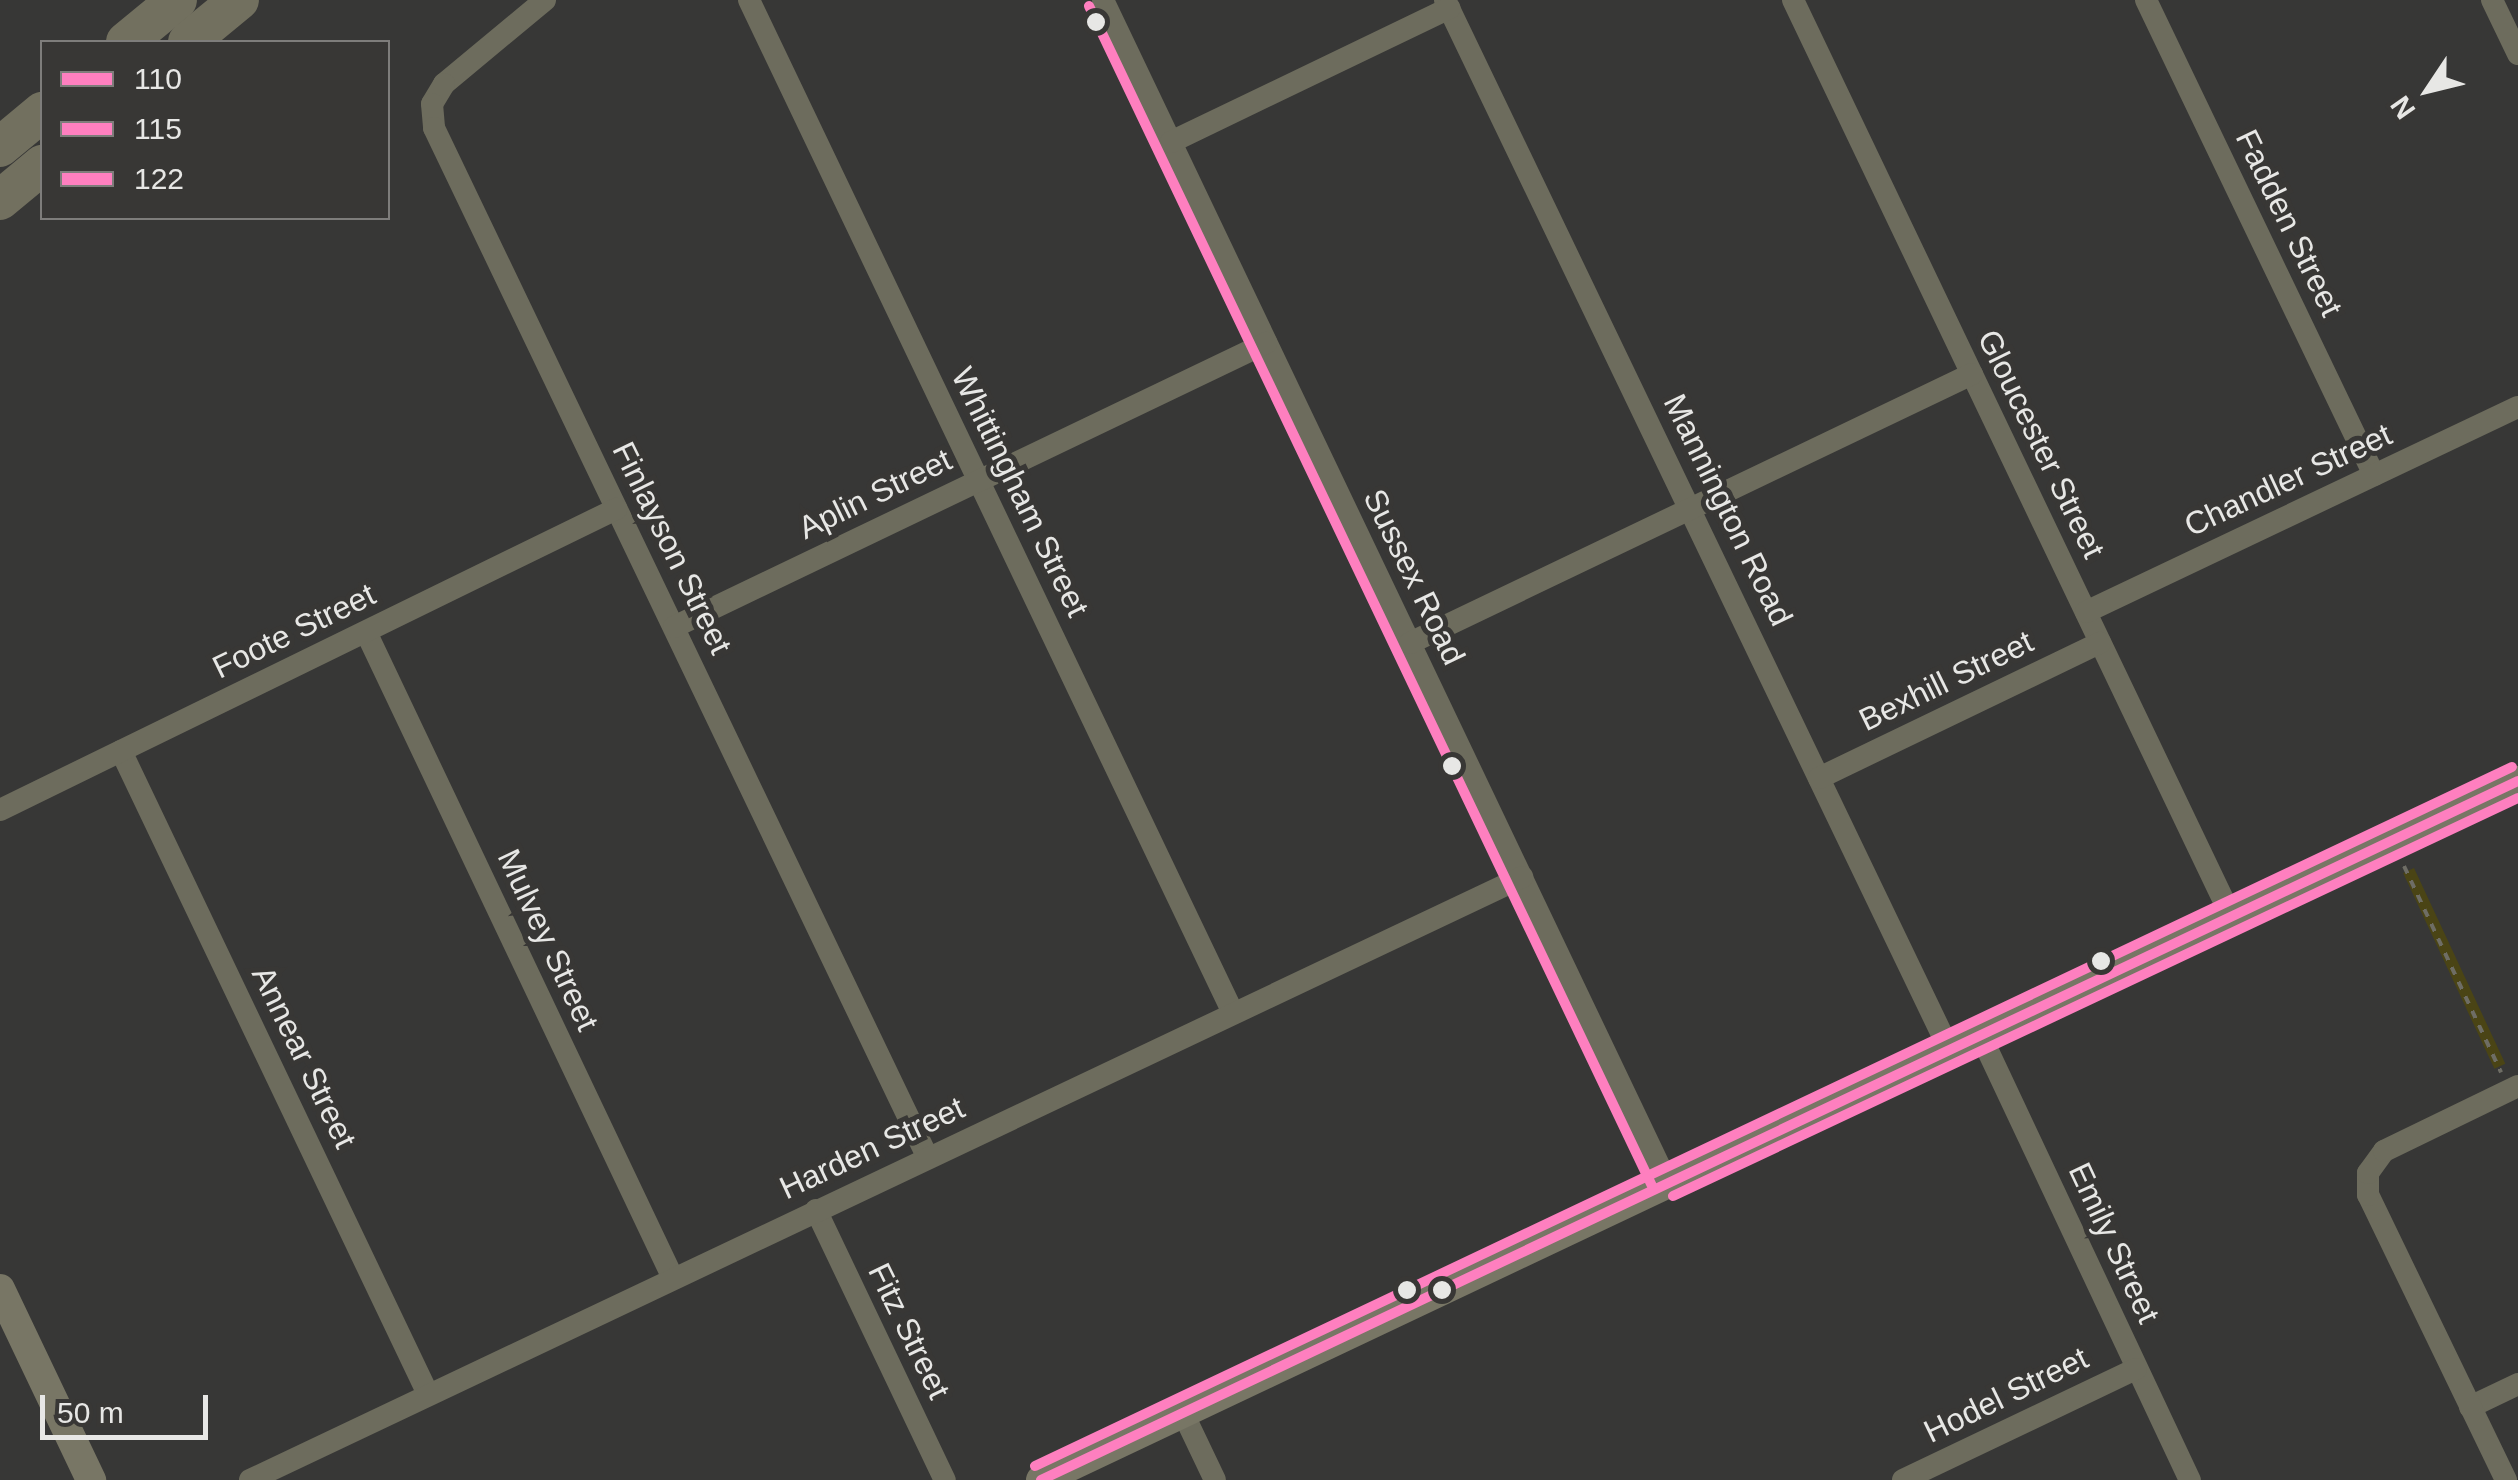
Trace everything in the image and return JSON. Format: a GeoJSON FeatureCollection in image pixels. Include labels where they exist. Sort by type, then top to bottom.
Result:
{"type":"FeatureCollection","features":[{"type":"Feature","properties":{"kind":"highway"},"geometry":{"type":"LineString","coordinates":[[128,40],[177,0]]}},
{"type":"Feature","properties":{"kind":"highway"},"geometry":{"type":"LineString","coordinates":[[190,40],[239,0]]}},
{"type":"Feature","properties":{"kind":"highway"},"geometry":{"type":"LineString","coordinates":[[0,147],[40,114]]}},
{"type":"Feature","properties":{"kind":"highway"},"geometry":{"type":"LineString","coordinates":[[0,200],[40,167]]}},
{"type":"Feature","properties":{"kind":"street","name":"Finlayson Street"},"geometry":{"type":"LineString","coordinates":[[546,0],[444,84],[432,104],[434,128],[928,1158]]}},
{"type":"Feature","properties":{"kind":"street","name":"Whittingham Street"},"geometry":{"type":"LineString","coordinates":[[749,0],[1232,1013]]}},
{"type":"Feature","properties":{"kind":"street","name":"Sussex Road"},"geometry":{"type":"LineString","coordinates":[[1103,0],[1668,1182]]}},
{"type":"Feature","properties":{"kind":"street","name":"Gloucester Street"},"geometry":{"type":"LineString","coordinates":[[1793,0],[2231,916]]}},
{"type":"Feature","properties":{"kind":"street","name":"Fadden Street"},"geometry":{"type":"LineString","coordinates":[[2146,0],[2374,474]]}},
{"type":"Feature","properties":{"kind":"street"},"geometry":{"type":"LineString","coordinates":[[2492,0],[2518,54]]}},
{"type":"Feature","properties":{"kind":"street"},"geometry":{"type":"LineString","coordinates":[[1171,142],[1448,4]]}},
{"type":"Feature","properties":{"kind":"street","name":"Mannington Road"},"geometry":{"type":"LineString","coordinates":[[1448,4],[1948,1049]]}},
{"type":"Feature","properties":{"kind":"street","name":"Aplin Street"},"geometry":{"type":"LineString","coordinates":[[674,627],[1266,342]]}},
{"type":"Feature","properties":{"kind":"street"},"geometry":{"type":"LineString","coordinates":[[1410,643],[1972,374]]}},
{"type":"Feature","properties":{"kind":"street","name":"Chandler Street"},"geometry":{"type":"LineString","coordinates":[[2086,612],[2518,408]]}},
{"type":"Feature","properties":{"kind":"street","name":"Foote Street"},"geometry":{"type":"LineString","coordinates":[[0,810],[616,509]]}},
{"type":"Feature","properties":{"kind":"street","name":"Mulvey Street"},"geometry":{"type":"LineString","coordinates":[[366,632],[672,1276]]}},
{"type":"Feature","properties":{"kind":"street","name":"Bexhill Street"},"geometry":{"type":"LineString","coordinates":[[1819,778],[2100,642]]}},
{"type":"Feature","properties":{"kind":"street","name":"Annear Street"},"geometry":{"type":"LineString","coordinates":[[122,751],[428,1392]]}},
{"type":"Feature","properties":{"kind":"street"},"geometry":{"type":"LineString","coordinates":[[1041,1480],[2518,781]]}},
{"type":"Feature","properties":{"kind":"street","name":"Harden Street"},"geometry":{"type":"LineString","coordinates":[[250,1480],[672,1276],[1522,877]]}},
{"type":"Feature","properties":{"kind":"street","name":"Emily Street"},"geometry":{"type":"LineString","coordinates":[[1980,1034],[2190,1480]]}},
{"type":"Feature","properties":{"kind":"street"},"geometry":{"type":"LineString","coordinates":[[2506,1480],[2368,1195],[2368,1173],[2384,1151],[2514,1088]]}},
{"type":"Feature","properties":{"kind":"street","name":"Fitz Street"},"geometry":{"type":"LineString","coordinates":[[816,1210],[945,1480]]}},
{"type":"Feature","properties":{"kind":"street"},"geometry":{"type":"LineString","coordinates":[[0,1288],[91,1480]]}},
{"type":"Feature","properties":{"kind":"street","name":"Hodel Street"},"geometry":{"type":"LineString","coordinates":[[1903,1480],[2136,1368]]}},
{"type":"Feature","properties":{"kind":"street"},"geometry":{"type":"LineString","coordinates":[[2470,1406],[2518,1384]]}},
{"type":"Feature","properties":{"kind":"street"},"geometry":{"type":"LineString","coordinates":[[1183,1413],[1215,1480]]}},
{"type":"Feature","properties":{"kind":"path"},"geometry":{"type":"LineString","coordinates":[[2404,866],[2514,1088]]}},
{"type":"Feature","properties":{"kind":"shaded area"},"geometry":{"type":"Polygon","coordinates":[[[2414,868],[2505,1064],[2494,1069],[2403,873],[2414,868]]]}},
{"type":"Feature","properties":{"kind":"transit line","name":"115"},"geometry":{"type":"LineString","coordinates":[[1089,6],[1653,1188]]}},
{"type":"Feature","properties":{"kind":"transit line","name":"122"},"geometry":{"type":"LineString","coordinates":[[1035,1466],[2512,767]]}},
{"type":"Feature","properties":{"kind":"transit line","name":"110"},"geometry":{"type":"LineString","coordinates":[[1041,1480],[2518,781]]}},
{"type":"Feature","properties":{"kind":"transit line","name":"115"},"geometry":{"type":"LineString","coordinates":[[1673,1196],[2518,798]]}}]}
